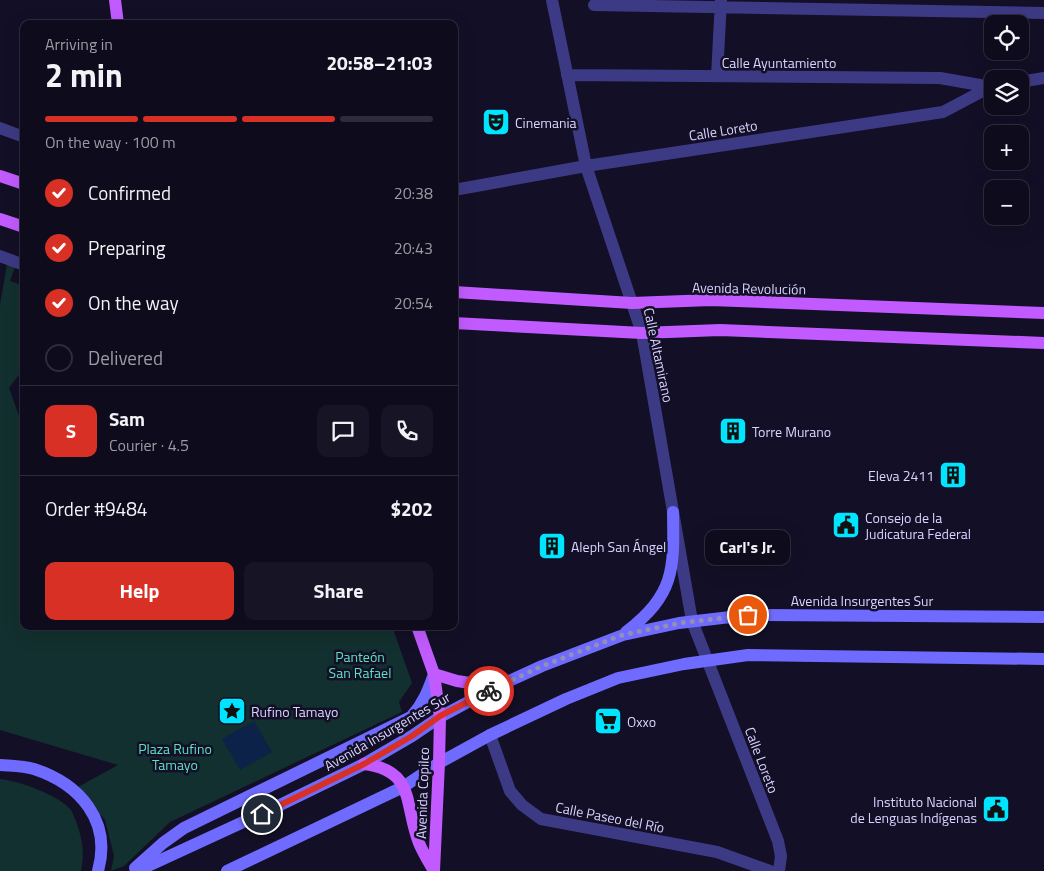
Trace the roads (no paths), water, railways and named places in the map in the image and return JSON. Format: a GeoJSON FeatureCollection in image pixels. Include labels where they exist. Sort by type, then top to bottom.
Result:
{"type":"FeatureCollection","features":[{"type":"Feature","properties":{"kind":"main road"},"geometry":{"type":"LineString","coordinates":[[115,0],[118,20]]}},
{"type":"Feature","properties":{"kind":"main road"},"geometry":{"type":"LineString","coordinates":[[0,176],[20,183]]}},
{"type":"Feature","properties":{"kind":"main road"},"geometry":{"type":"LineString","coordinates":[[0,219],[20,226]]}},
{"type":"Feature","properties":{"kind":"main road","name":"Avenida Revolución"},"geometry":{"type":"LineString","coordinates":[[458,292],[632,303],[711,300],[1044,313]]}},
{"type":"Feature","properties":{"kind":"main road"},"geometry":{"type":"LineString","coordinates":[[458,322],[642,333],[720,330],[1044,343]]}},
{"type":"Feature","properties":{"kind":"main road"},"geometry":{"type":"LineString","coordinates":[[622,635],[642,620],[656,604],[672,572],[674,550],[673,512]]}},
{"type":"Feature","properties":{"kind":"main road","name":"Avenida Insurgentes Sur"},"geometry":{"type":"LineString","coordinates":[[137,871],[364,764],[412,736],[440,716],[496,687],[542,666],[622,635],[692,622],[748,615],[1044,617]]}},
{"type":"Feature","properties":{"kind":"main road","name":"Avenida Copilco"},"geometry":{"type":"LineString","coordinates":[[418,630],[434,674],[440,716],[434,871]]}},
{"type":"Feature","properties":{"kind":"main road"},"geometry":{"type":"LineString","coordinates":[[227,871],[403,787],[490,735],[580,693],[618,678],[684,664],[748,655],[1044,659]]}},
{"type":"Feature","properties":{"kind":"main road"},"geometry":{"type":"LineString","coordinates":[[132,871],[163,843],[184,828],[410,717],[421,706],[428,694],[434,674],[457,681],[496,687]]}},
{"type":"Feature","properties":{"kind":"main road"},"geometry":{"type":"LineString","coordinates":[[364,764],[388,769],[396,776],[403,787],[419,843],[434,871]]}},
{"type":"Feature","properties":{"kind":"main road"},"geometry":{"type":"LineString","coordinates":[[0,765],[20,766],[46,774],[68,786],[84,800],[93,814],[100,831],[101,854],[98,871]]}},
{"type":"Feature","properties":{"kind":"street","name":"Calle Altamirano"},"geometry":{"type":"LineString","coordinates":[[552,0],[586,166],[642,333],[692,622],[708,661]]}},
{"type":"Feature","properties":{"kind":"street"},"geometry":{"type":"LineString","coordinates":[[594,5],[721,4],[1044,13]]}},
{"type":"Feature","properties":{"kind":"street"},"geometry":{"type":"LineString","coordinates":[[717,76],[721,4]]}},
{"type":"Feature","properties":{"kind":"street","name":"Calle Ayuntamiento"},"geometry":{"type":"LineString","coordinates":[[566,75],[940,78],[984,85]]}},
{"type":"Feature","properties":{"kind":"street"},"geometry":{"type":"LineString","coordinates":[[1029,80],[1044,78]]}},
{"type":"Feature","properties":{"kind":"street","name":"Calle Loreto"},"geometry":{"type":"LineString","coordinates":[[458,189],[586,166],[944,112],[984,90]]}},
{"type":"Feature","properties":{"kind":"street"},"geometry":{"type":"LineString","coordinates":[[0,128],[20,135]]}},
{"type":"Feature","properties":{"kind":"street"},"geometry":{"type":"LineString","coordinates":[[0,256],[20,263]]}},
{"type":"Feature","properties":{"kind":"street","name":"Calle Loreto"},"geometry":{"type":"LineString","coordinates":[[708,661],[778,841],[781,856],[779,871]]}},
{"type":"Feature","properties":{"kind":"street","name":"Calle Paseo del Río"},"geometry":{"type":"LineString","coordinates":[[490,735],[510,791],[522,805],[541,819],[717,852],[770,871]]}},
{"type":"Feature","properties":{"kind":"water"},"geometry":{"type":"Polygon","coordinates":[[[254,721],[272,752],[240,770],[222,739],[254,721]]]}},
{"type":"Feature","properties":{"kind":"place","name":"Cinemania"},"geometry":{"type":"Point","coordinates":[496,122]}},
{"type":"Feature","properties":{"kind":"place","name":"Torre Murano"},"geometry":{"type":"Point","coordinates":[733,431]}},
{"type":"Feature","properties":{"kind":"place","name":"Eleva 2411"},"geometry":{"type":"Point","coordinates":[953,475]}},
{"type":"Feature","properties":{"kind":"place","name":"Consejo de la Judicatura Federal"},"geometry":{"type":"Point","coordinates":[846,525]}},
{"type":"Feature","properties":{"kind":"place","name":"Aleph San Ángel"},"geometry":{"type":"Point","coordinates":[552,546]}},
{"type":"Feature","properties":{"kind":"place","name":"Carl's Jr."},"geometry":{"type":"Point","coordinates":[748,615]}},
{"type":"Feature","properties":{"kind":"place","name":"Rufino Tamayo"},"geometry":{"type":"Point","coordinates":[232,711]}},
{"type":"Feature","properties":{"kind":"place","name":"Oxxo"},"geometry":{"type":"Point","coordinates":[608,721]}},
{"type":"Feature","properties":{"kind":"place","name":"Instituto Nacional de Lenguas Indígenas"},"geometry":{"type":"Point","coordinates":[996,809]}},
{"type":"Feature","properties":{"kind":"park label","name":"Panteón San Rafael"},"geometry":{"type":"Point","coordinates":[360,664]}},
{"type":"Feature","properties":{"kind":"park label","name":"Plaza Rufino Tamayo"},"geometry":{"type":"Point","coordinates":[175,756]}}]}
